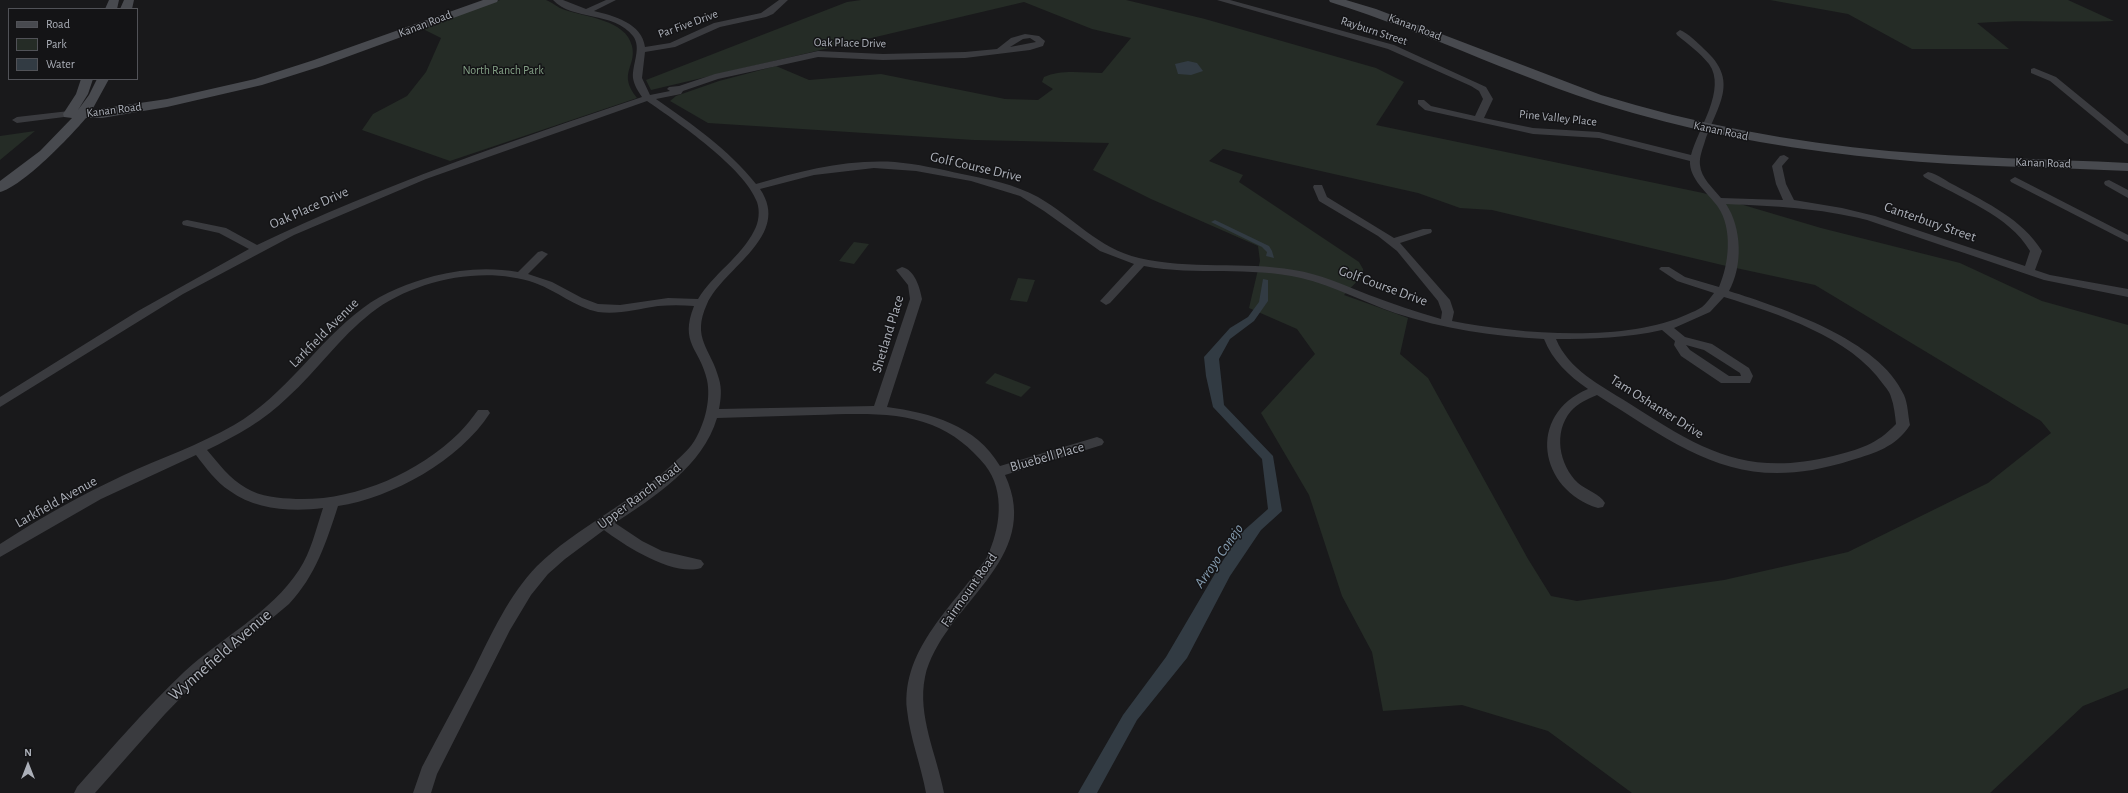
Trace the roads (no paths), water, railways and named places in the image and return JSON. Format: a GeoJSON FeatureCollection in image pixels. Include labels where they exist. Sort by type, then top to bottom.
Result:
{"type":"FeatureCollection","features":[{"type":"Feature","properties":{"kind":"main road","name":"Kanan Road"},"geometry":{"type":"LineString","coordinates":[[78,113],[158,98],[256,75],[312,58],[474,0]]}},
{"type":"Feature","properties":{"kind":"main road","name":"Kanan Road"},"geometry":{"type":"LineString","coordinates":[[78,113],[102,114],[167,103],[258,82],[318,63],[492,0]]}},
{"type":"Feature","properties":{"kind":"main road","name":"Kanan Road"},"geometry":{"type":"LineString","coordinates":[[1334,0],[1404,23],[1564,88],[1636,111],[1708,125],[1790,144],[1898,156],[1975,161],[2128,167]]}},
{"type":"Feature","properties":{"kind":"main road","name":"Kanan Road"},"geometry":{"type":"LineString","coordinates":[[1358,0],[1413,18],[1531,66],[1609,95],[1674,113],[1708,125],[1891,147],[2128,159]]}},
{"type":"Feature","properties":{"kind":"main road"},"geometry":{"type":"LineString","coordinates":[[0,188],[65,135],[78,113],[87,80]]}},
{"type":"Feature","properties":{"kind":"main road"},"geometry":{"type":"LineString","coordinates":[[0,175],[78,113],[96,96],[103,80]]}},
{"type":"Feature","properties":{"kind":"street"},"geometry":{"type":"LineString","coordinates":[[557,0],[613,19],[631,30],[637,36],[642,50]]}},
{"type":"Feature","properties":{"kind":"street"},"geometry":{"type":"LineString","coordinates":[[588,11],[612,0]]}},
{"type":"Feature","properties":{"kind":"street","name":"Par Five Drive"},"geometry":{"type":"LineString","coordinates":[[642,50],[672,45],[717,25],[763,15],[770,12],[784,0]]}},
{"type":"Feature","properties":{"kind":"street","name":"Rayburn Street"},"geometry":{"type":"LineString","coordinates":[[1221,0],[1391,47],[1474,84],[1483,89],[1488,99],[1478,120]]}},
{"type":"Feature","properties":{"kind":"street"},"geometry":{"type":"LineString","coordinates":[[1680,33],[1709,59],[1719,74],[1720,87],[1708,125],[1694,159]]}},
{"type":"Feature","properties":{"kind":"street","name":"Upper Ranch Road"},"geometry":{"type":"LineString","coordinates":[[422,793],[428,773],[511,612],[542,571],[564,551],[674,472],[703,439],[712,414],[713,379],[698,350],[694,333],[696,316],[701,303],[712,286],[753,242],[760,231],[764,221],[764,208],[761,199],[754,188],[726,156],[711,142],[652,97],[641,91],[636,74],[642,50]]}},
{"type":"Feature","properties":{"kind":"street","name":"Oak Place Drive"},"geometry":{"type":"LineString","coordinates":[[0,403],[181,291],[257,248],[320,219],[427,175],[652,97],[664,97],[678,92],[680,89],[715,77],[818,54],[883,57],[965,55],[1000,50]]}},
{"type":"Feature","properties":{"kind":"street"},"geometry":{"type":"LineString","coordinates":[[2034,71],[2053,80],[2128,141]]}},
{"type":"Feature","properties":{"kind":"street","name":"Pine Valley Place"},"geometry":{"type":"LineString","coordinates":[[1421,102],[1428,108],[1478,120],[1533,130],[1599,135],[1694,159]]}},
{"type":"Feature","properties":{"kind":"street"},"geometry":{"type":"LineString","coordinates":[[17,120],[78,113]]}},
{"type":"Feature","properties":{"kind":"street"},"geometry":{"type":"LineString","coordinates":[[1784,158],[1777,166],[1781,184],[1790,203]]}},
{"type":"Feature","properties":{"kind":"street","name":"Golf Course Drive"},"geometry":{"type":"LineString","coordinates":[[754,188],[809,172],[840,166],[881,164],[915,168],[1014,190],[1044,205],[1097,246],[1118,255],[1142,262],[1183,269],[1252,268],[1295,273],[1325,281],[1400,310],[1446,324],[1497,333],[1549,337],[1627,333],[1665,327],[1699,313],[1712,305],[1723,293],[1730,272],[1733,231],[1729,217],[1699,177],[1694,159]]}},
{"type":"Feature","properties":{"kind":"street"},"geometry":{"type":"LineString","coordinates":[[1928,175],[2009,222],[2025,234],[2033,242],[2036,251],[2028,272]]}},
{"type":"Feature","properties":{"kind":"street"},"geometry":{"type":"LineString","coordinates":[[2015,180],[2128,239]]}},
{"type":"Feature","properties":{"kind":"street"},"geometry":{"type":"LineString","coordinates":[[2109,183],[2128,195]]}},
{"type":"Feature","properties":{"kind":"street"},"geometry":{"type":"LineString","coordinates":[[1318,187],[1323,199],[1393,242],[1444,300],[1448,312],[1446,324]]}},
{"type":"Feature","properties":{"kind":"street","name":"Canterbury Street"},"geometry":{"type":"LineString","coordinates":[[1718,201],[1790,203],[1842,211],[1871,218],[2028,272],[2072,283],[2128,293]]}},
{"type":"Feature","properties":{"kind":"street"},"geometry":{"type":"LineString","coordinates":[[188,223],[222,230],[257,248]]}},
{"type":"Feature","properties":{"kind":"street"},"geometry":{"type":"LineString","coordinates":[[1393,242],[1427,231]]}},
{"type":"Feature","properties":{"kind":"street"},"geometry":{"type":"LineString","coordinates":[[520,276],[542,254]]}},
{"type":"Feature","properties":{"kind":"street"},"geometry":{"type":"LineString","coordinates":[[1106,301],[1142,262]]}},
{"type":"Feature","properties":{"kind":"street","name":"Tam Oshanter Drive"},"geometry":{"type":"LineString","coordinates":[[1549,337],[1557,354],[1563,361],[1599,389],[1686,446],[1726,462],[1770,470],[1795,470],[1816,467],[1882,444],[1903,425],[1904,411],[1894,387],[1875,365],[1835,337],[1795,318],[1681,279],[1665,269]]}},
{"type":"Feature","properties":{"kind":"street","name":"Shetland Place"},"geometry":{"type":"LineString","coordinates":[[879,410],[916,299],[914,285],[902,270]]}},
{"type":"Feature","properties":{"kind":"street","name":"Larkfield Avenue"},"geometry":{"type":"LineString","coordinates":[[0,552],[80,504],[129,479],[198,449],[240,427],[272,405],[358,318],[390,296],[422,283],[455,275],[486,273],[520,276],[548,284],[577,302],[597,308],[625,308],[669,302],[701,303]]}},
{"type":"Feature","properties":{"kind":"street"},"geometry":{"type":"LineString","coordinates":[[1665,327],[1681,340],[1708,347],[1745,371],[1747,376],[1745,380],[1726,380],[1685,353],[1680,345],[1681,340]]}},
{"type":"Feature","properties":{"kind":"street"},"geometry":{"type":"LineString","coordinates":[[1598,503],[1574,487],[1561,471],[1553,448],[1553,432],[1566,408],[1579,397],[1599,389]]}},
{"type":"Feature","properties":{"kind":"street","name":"Fairmount Road"},"geometry":{"type":"LineString","coordinates":[[712,414],[879,410],[921,416],[953,429],[979,448],[997,472],[1004,490],[1007,506],[1005,526],[1000,544],[988,568],[931,646],[918,675],[914,698],[915,715],[933,779],[935,793]]}},
{"type":"Feature","properties":{"kind":"street"},"geometry":{"type":"LineString","coordinates":[[198,449],[228,483],[250,496],[268,502],[287,504],[332,502],[384,488],[428,466],[462,440],[483,413]]}},
{"type":"Feature","properties":{"kind":"street","name":"Bluebell Place"},"geometry":{"type":"LineString","coordinates":[[997,472],[1097,442]]}},
{"type":"Feature","properties":{"kind":"street","name":"Wynnefield Avenue"},"geometry":{"type":"LineString","coordinates":[[83,793],[175,691],[209,660],[269,614],[292,591],[304,576],[314,558],[332,502]]}},
{"type":"Feature","properties":{"kind":"street"},"geometry":{"type":"LineString","coordinates":[[604,523],[650,554],[672,561],[696,564]]}},
{"type":"Feature","properties":{"kind":"water"},"geometry":{"type":"Polygon","coordinates":[[[1188,61],[1197,63],[1203,71],[1191,75],[1178,74],[1175,64],[1188,61]]]}},
{"type":"Feature","properties":{"kind":"water"},"geometry":{"type":"Polygon","coordinates":[[[1215,220],[1269,246],[1274,258],[1266,256],[1267,252],[1262,247],[1211,222],[1215,220]]]}},
{"type":"Feature","properties":{"kind":"water"},"geometry":{"type":"Polygon","coordinates":[[[1263,279],[1268,280],[1268,301],[1254,321],[1230,339],[1219,359],[1224,405],[1273,456],[1282,511],[1261,530],[1230,576],[1187,658],[1137,720],[1097,793],[1078,793],[1123,715],[1166,657],[1220,565],[1241,533],[1268,509],[1262,459],[1213,407],[1206,376],[1204,357],[1230,328],[1248,317],[1259,302],[1263,279]]]}},
{"type":"Feature","properties":{"kind":"park label","name":"North Ranch Park"},"geometry":{"type":"Point","coordinates":[503,70]}},
{"type":"Feature","properties":{"kind":"water label","name":"Arroyo Conejo"},"geometry":{"type":"Point","coordinates":[1219,556]}}]}
